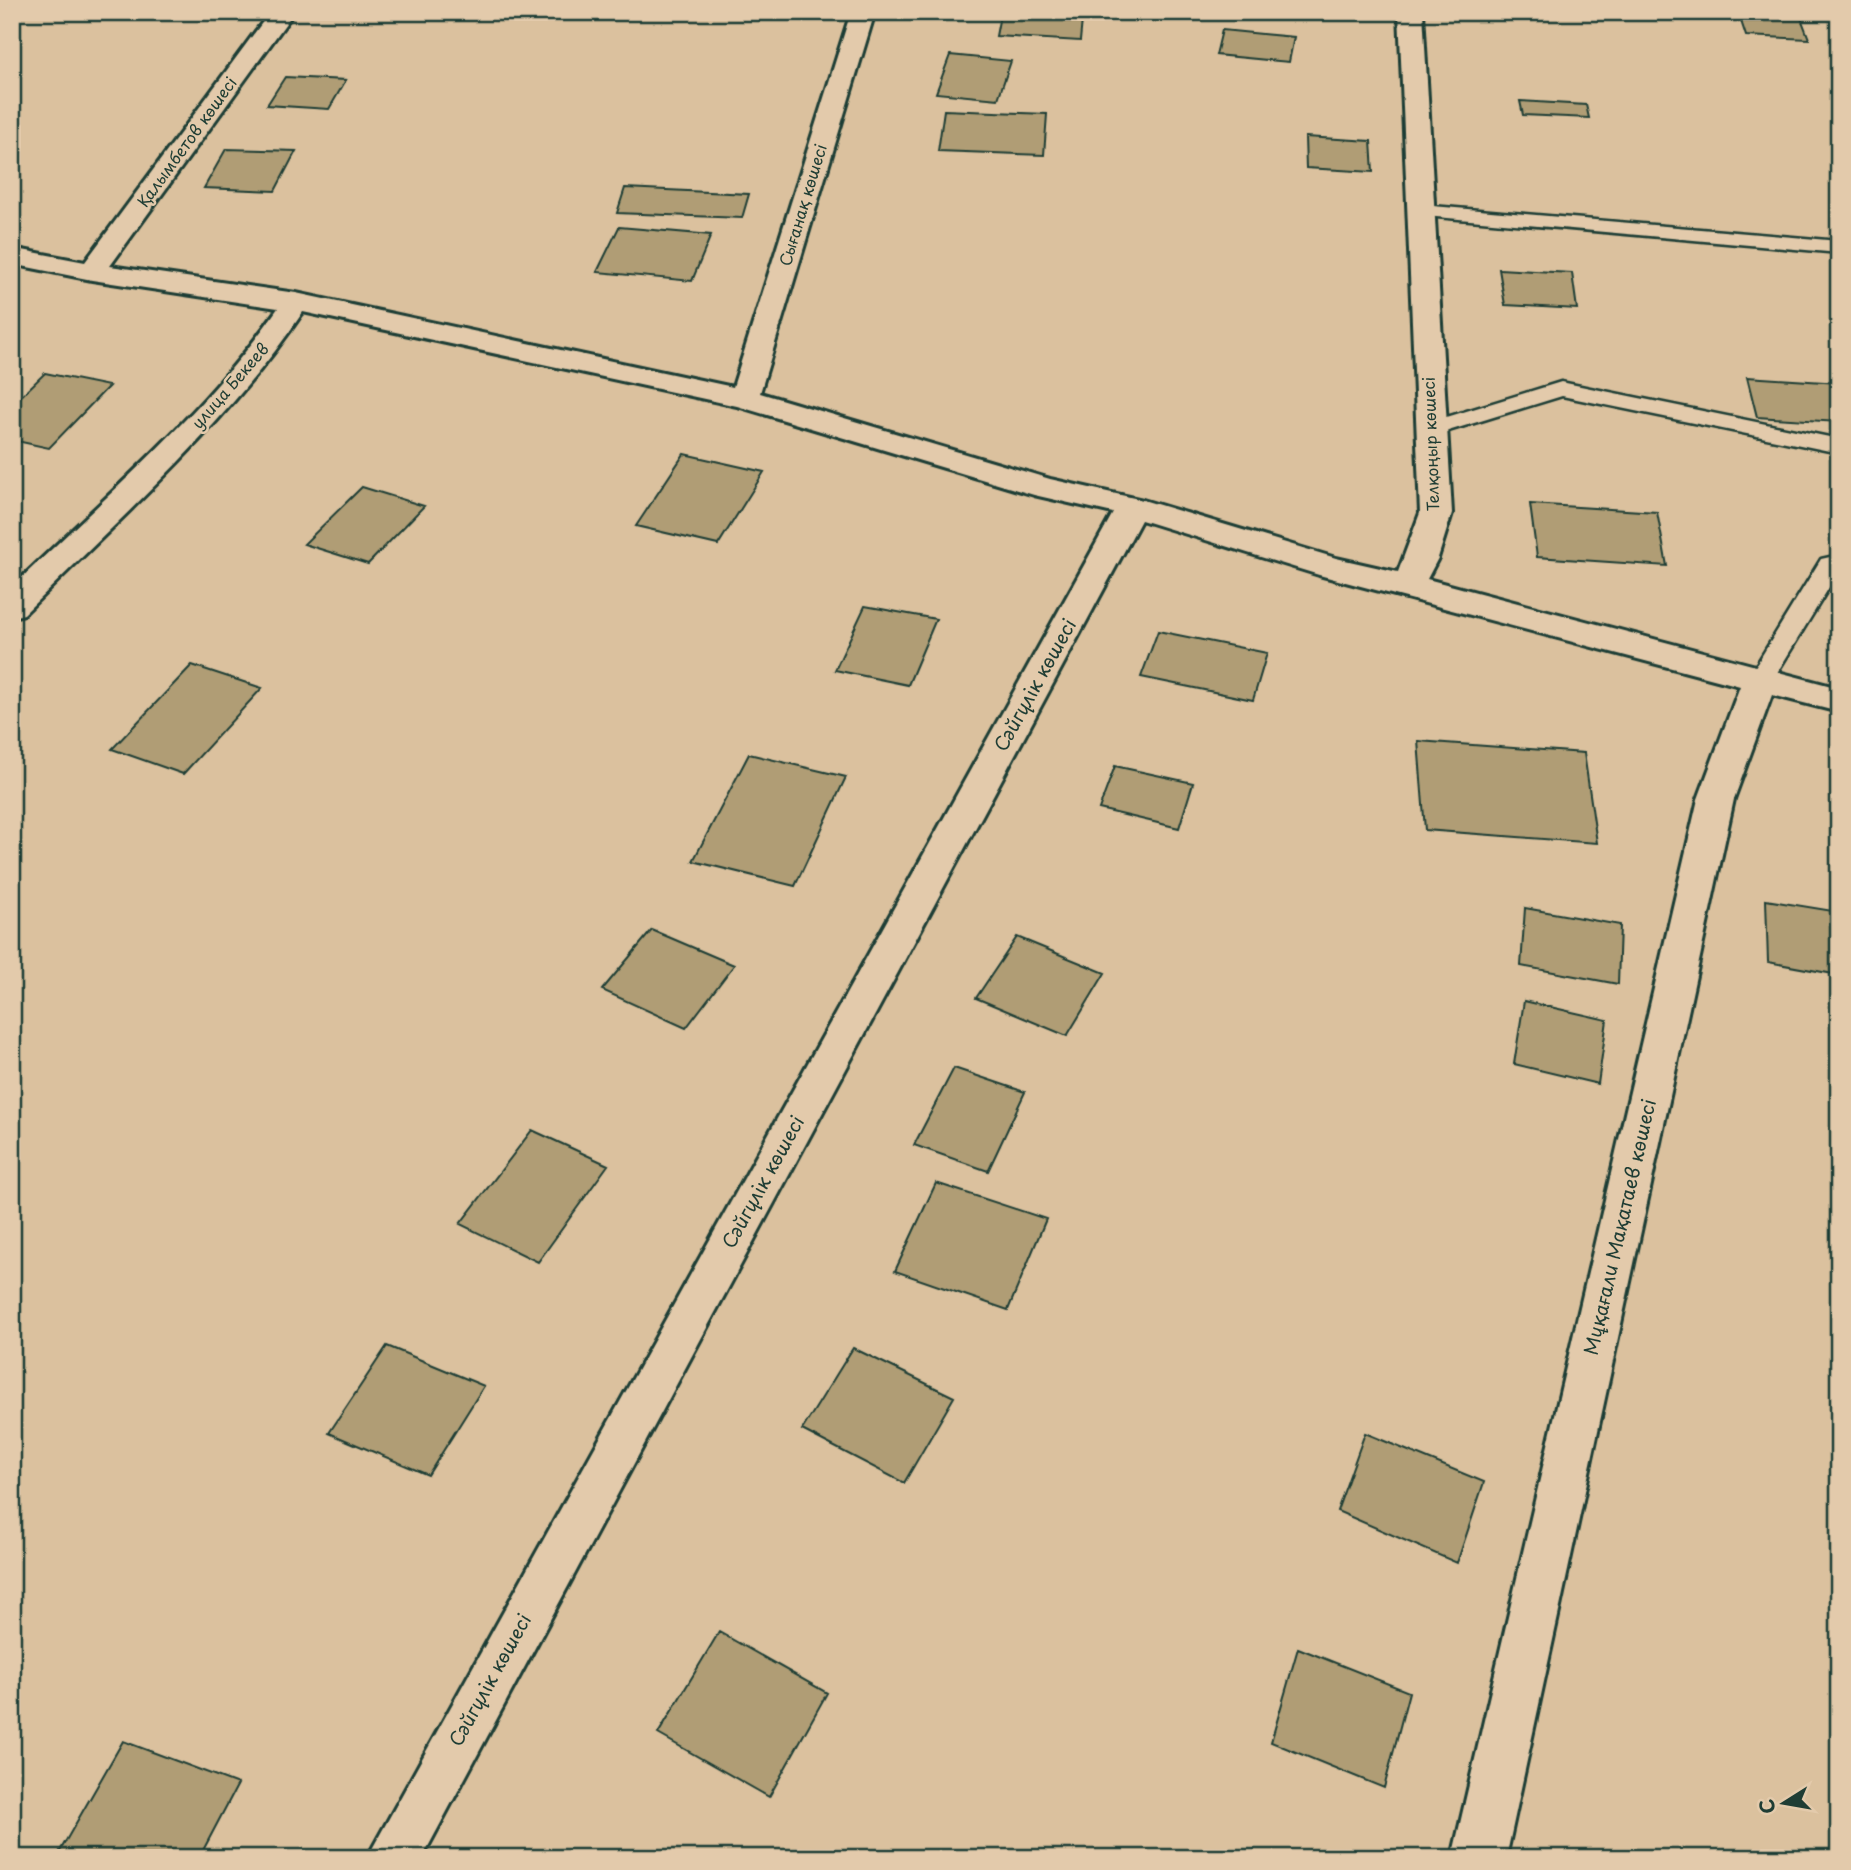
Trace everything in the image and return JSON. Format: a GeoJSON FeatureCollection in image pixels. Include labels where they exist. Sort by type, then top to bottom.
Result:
{"type":"FeatureCollection","features":[{"type":"Feature","properties":{"kind":"street","name":"Қалымбетов көшесі"},"geometry":{"type":"LineString","coordinates":[[92,272],[282,12]]}},
{"type":"Feature","properties":{"kind":"street","name":"Сығанақ көшесі"},"geometry":{"type":"LineString","coordinates":[[744,398],[863,12]]}},
{"type":"Feature","properties":{"kind":"street","name":"Телқоңыр көшесі"},"geometry":{"type":"LineString","coordinates":[[1407,585],[1422,558],[1436,513],[1411,12]]}},
{"type":"Feature","properties":{"kind":"street"},"geometry":{"type":"LineString","coordinates":[[12,256],[92,272],[296,302],[744,398],[1045,488],[1132,507],[1331,567],[1839,700]]}},
{"type":"Feature","properties":{"kind":"street","name":"улица Бекеев"},"geometry":{"type":"LineString","coordinates":[[12,606],[212,410],[257,359],[296,302]]}},
{"type":"Feature","properties":{"kind":"street","name":"Сәйгүлік көшесі"},"geometry":{"type":"LineString","coordinates":[[393,1858],[1132,507]]}},
{"type":"Feature","properties":{"kind":"street","name":"Мұқағали Мақатаев көшесі"},"geometry":{"type":"LineString","coordinates":[[1479,1858],[1716,799],[1760,680]]}},
{"type":"Feature","properties":{"kind":"lane"},"geometry":{"type":"LineString","coordinates":[[1421,211],[1839,247]]}},
{"type":"Feature","properties":{"kind":"lane"},"geometry":{"type":"LineString","coordinates":[[1432,429],[1562,389],[1839,446]]}},
{"type":"Feature","properties":{"kind":"lane"},"geometry":{"type":"LineString","coordinates":[[1760,680],[1830,565],[1839,563]]}},
{"type":"Feature","properties":{"kind":"building"},"geometry":{"type":"Polygon","coordinates":[[[1304,12],[1358,12],[1358,16],[1304,12]]]}},
{"type":"Feature","properties":{"kind":"building"},"geometry":{"type":"Polygon","coordinates":[[[1738,12],[1799,13],[1809,39],[1746,36],[1738,12]]]}},
{"type":"Feature","properties":{"kind":"building"},"geometry":{"type":"Polygon","coordinates":[[[1000,15],[1082,20],[1080,41],[996,36],[1000,15]]]}},
{"type":"Feature","properties":{"kind":"building"},"geometry":{"type":"Polygon","coordinates":[[[1222,30],[1294,37],[1289,62],[1216,55],[1222,30]]]}},
{"type":"Feature","properties":{"kind":"building"},"geometry":{"type":"Polygon","coordinates":[[[950,55],[1011,61],[998,99],[936,93],[950,55]]]}},
{"type":"Feature","properties":{"kind":"building"},"geometry":{"type":"Polygon","coordinates":[[[285,77],[346,80],[329,109],[267,105],[285,77]]]}},
{"type":"Feature","properties":{"kind":"building"},"geometry":{"type":"Polygon","coordinates":[[[1520,101],[1586,105],[1589,118],[1523,115],[1520,101]]]}},
{"type":"Feature","properties":{"kind":"building"},"geometry":{"type":"Polygon","coordinates":[[[944,110],[1047,114],[1044,155],[938,151],[944,110]]]}},
{"type":"Feature","properties":{"kind":"building"},"geometry":{"type":"Polygon","coordinates":[[[1305,137],[1371,141],[1373,172],[1306,168],[1305,137]]]}},
{"type":"Feature","properties":{"kind":"building"},"geometry":{"type":"Polygon","coordinates":[[[226,149],[296,151],[275,191],[204,188],[226,149]]]}},
{"type":"Feature","properties":{"kind":"building"},"geometry":{"type":"Polygon","coordinates":[[[625,188],[749,194],[742,218],[617,213],[625,188]]]}},
{"type":"Feature","properties":{"kind":"building"},"geometry":{"type":"Polygon","coordinates":[[[619,227],[711,235],[692,281],[597,272],[619,227]]]}},
{"type":"Feature","properties":{"kind":"building"},"geometry":{"type":"Polygon","coordinates":[[[1499,269],[1572,273],[1577,309],[1505,305],[1499,269]]]}},
{"type":"Feature","properties":{"kind":"building"},"geometry":{"type":"Polygon","coordinates":[[[45,373],[109,386],[49,448],[12,440],[12,405],[45,373]]]}},
{"type":"Feature","properties":{"kind":"building"},"geometry":{"type":"Polygon","coordinates":[[[1747,377],[1839,383],[1839,422],[1757,417],[1747,377]]]}},
{"type":"Feature","properties":{"kind":"building"},"geometry":{"type":"Polygon","coordinates":[[[684,454],[764,472],[718,545],[636,526],[684,454]]]}},
{"type":"Feature","properties":{"kind":"building"},"geometry":{"type":"Polygon","coordinates":[[[362,487],[424,506],[368,564],[304,544],[362,487]]]}},
{"type":"Feature","properties":{"kind":"building"},"geometry":{"type":"Polygon","coordinates":[[[1530,504],[1657,512],[1667,566],[1537,557],[1530,504]]]}},
{"type":"Feature","properties":{"kind":"building"},"geometry":{"type":"Polygon","coordinates":[[[865,606],[936,619],[908,685],[835,670],[865,606]]]}},
{"type":"Feature","properties":{"kind":"building"},"geometry":{"type":"Polygon","coordinates":[[[1158,631],[1267,653],[1253,700],[1141,677],[1158,631]]]}},
{"type":"Feature","properties":{"kind":"building"},"geometry":{"type":"Polygon","coordinates":[[[192,665],[262,688],[183,774],[112,749],[192,665]]]}},
{"type":"Feature","properties":{"kind":"building"},"geometry":{"type":"Polygon","coordinates":[[[1418,741],[1584,753],[1597,843],[1425,830],[1418,741]]]}},
{"type":"Feature","properties":{"kind":"building"},"geometry":{"type":"Polygon","coordinates":[[[749,754],[846,777],[795,886],[693,861],[749,754]]]}},
{"type":"Feature","properties":{"kind":"building"},"geometry":{"type":"Polygon","coordinates":[[[1115,766],[1193,783],[1179,828],[1099,809],[1115,766]]]}},
{"type":"Feature","properties":{"kind":"building"},"geometry":{"type":"Polygon","coordinates":[[[1766,900],[1839,912],[1839,975],[1768,962],[1766,900]]]}},
{"type":"Feature","properties":{"kind":"building"},"geometry":{"type":"Polygon","coordinates":[[[1525,908],[1620,925],[1618,984],[1521,966],[1525,908]]]}},
{"type":"Feature","properties":{"kind":"building"},"geometry":{"type":"Polygon","coordinates":[[[652,930],[734,965],[686,1028],[602,990],[652,930]]]}},
{"type":"Feature","properties":{"kind":"building"},"geometry":{"type":"Polygon","coordinates":[[[1017,937],[1105,973],[1067,1036],[976,998],[1017,937]]]}},
{"type":"Feature","properties":{"kind":"building"},"geometry":{"type":"Polygon","coordinates":[[[1524,1001],[1607,1020],[1598,1084],[1514,1064],[1524,1001]]]}},
{"type":"Feature","properties":{"kind":"building"},"geometry":{"type":"Polygon","coordinates":[[[954,1068],[1025,1092],[988,1171],[914,1145],[954,1068]]]}},
{"type":"Feature","properties":{"kind":"building"},"geometry":{"type":"Polygon","coordinates":[[[532,1130],[608,1165],[538,1262],[460,1224],[532,1130]]]}},
{"type":"Feature","properties":{"kind":"building"},"geometry":{"type":"Polygon","coordinates":[[[936,1183],[1046,1219],[1008,1310],[895,1271],[936,1183]]]}},
{"type":"Feature","properties":{"kind":"building"},"geometry":{"type":"Polygon","coordinates":[[[387,1346],[484,1386],[428,1475],[329,1433],[387,1346]]]}},
{"type":"Feature","properties":{"kind":"building"},"geometry":{"type":"Polygon","coordinates":[[[853,1348],[954,1397],[904,1483],[802,1430],[853,1348]]]}},
{"type":"Feature","properties":{"kind":"building"},"geometry":{"type":"Polygon","coordinates":[[[1365,1433],[1484,1482],[1457,1563],[1337,1511],[1365,1433]]]}},
{"type":"Feature","properties":{"kind":"building"},"geometry":{"type":"Polygon","coordinates":[[[719,1632],[827,1693],[769,1797],[658,1734],[719,1632]]]}},
{"type":"Feature","properties":{"kind":"building"},"geometry":{"type":"Polygon","coordinates":[[[1298,1648],[1409,1692],[1384,1788],[1271,1742],[1298,1648]]]}},
{"type":"Feature","properties":{"kind":"building"},"geometry":{"type":"Polygon","coordinates":[[[123,1741],[238,1784],[199,1858],[56,1858],[123,1741]]]}}]}
